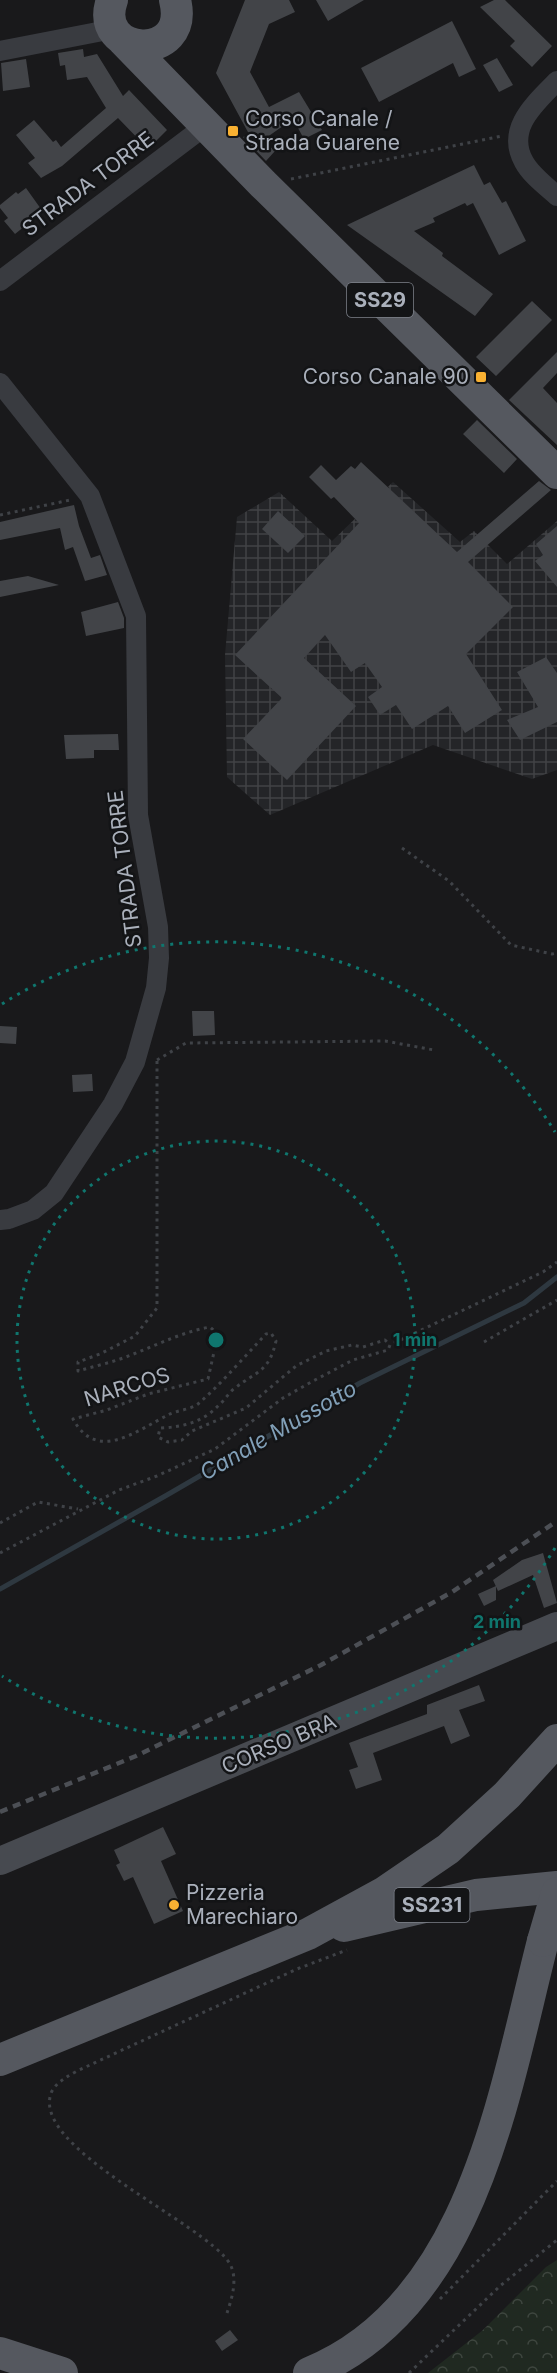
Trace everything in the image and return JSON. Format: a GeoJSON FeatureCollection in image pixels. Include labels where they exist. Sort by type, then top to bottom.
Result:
{"type":"FeatureCollection","features":[{"type":"Feature","properties":{"kind":"main road"},"geometry":{"type":"LineString","coordinates":[[116,23],[131,45],[151,46],[176,12]]}},
{"type":"Feature","properties":{"kind":"main road"},"geometry":{"type":"LineString","coordinates":[[176,12],[173,73],[205,126]]}},
{"type":"Feature","properties":{"kind":"main road"},"geometry":{"type":"LineString","coordinates":[[116,23],[205,126]]}},
{"type":"Feature","properties":{"kind":"main road","name":"SS29"},"geometry":{"type":"LineString","coordinates":[[205,126],[557,472]]}},
{"type":"Feature","properties":{"kind":"main road"},"geometry":{"type":"LineString","coordinates":[[308,1934],[385,1892],[448,1849],[507,1795],[557,1740]]}},
{"type":"Feature","properties":{"kind":"main road","name":"SS231"},"geometry":{"type":"LineString","coordinates":[[0,2060],[308,1934],[476,1895],[557,1887]]}},
{"type":"Feature","properties":{"kind":"main road"},"geometry":{"type":"LineString","coordinates":[[309,2373],[325,2367],[369,2338],[424,2283],[459,2224],[478,2181],[504,2096],[557,1893]]}},
{"type":"Feature","properties":{"kind":"main road"},"geometry":{"type":"LineString","coordinates":[[0,2076],[32,2063],[124,2009]]}},
{"type":"Feature","properties":{"kind":"main road"},"geometry":{"type":"LineString","coordinates":[[0,2353],[62,2373]]}},
{"type":"Feature","properties":{"kind":"main road"},"geometry":{"type":"LineString","coordinates":[[0,2371],[8,2373]]}},
{"type":"Feature","properties":{"kind":"street"},"geometry":{"type":"LineString","coordinates":[[0,51],[116,23]]}},
{"type":"Feature","properties":{"kind":"street"},"geometry":{"type":"LineString","coordinates":[[557,81],[525,114],[518,132],[523,162],[557,196]]}},
{"type":"Feature","properties":{"kind":"street","name":"STRADA TORRE"},"geometry":{"type":"LineString","coordinates":[[0,281],[205,126]]}},
{"type":"Feature","properties":{"kind":"street","name":"STRADA TORRE"},"geometry":{"type":"LineString","coordinates":[[0,383],[90,496],[136,616],[138,815],[158,927],[159,958],[156,988],[135,1062],[113,1104],[54,1193],[33,1210],[0,1220]]}},
{"type":"Feature","properties":{"kind":"street","name":"CORSO BRA"},"geometry":{"type":"LineString","coordinates":[[0,1861],[557,1626]]}},
{"type":"Feature","properties":{"kind":"path"},"geometry":{"type":"LineString","coordinates":[[263,184],[518,132]]}},
{"type":"Feature","properties":{"kind":"path"},"geometry":{"type":"LineString","coordinates":[[0,515],[90,496]]}},
{"type":"Feature","properties":{"kind":"path"},"geometry":{"type":"LineString","coordinates":[[402,848],[449,881],[511,945],[552,954],[557,953]]}},
{"type":"Feature","properties":{"kind":"path"},"geometry":{"type":"LineString","coordinates":[[135,1062],[157,1061],[186,1043],[386,1041],[434,1050]]}},
{"type":"Feature","properties":{"kind":"path","name":"NARCOS"},"geometry":{"type":"LineString","coordinates":[[157,1061],[157,1308],[135,1336],[100,1354],[78,1362],[78,1371],[129,1356],[174,1336],[210,1327],[218,1334],[208,1379],[148,1394],[107,1410],[74,1419],[79,1429],[90,1439],[111,1443],[174,1412],[196,1406],[266,1334],[271,1334],[276,1341],[273,1353],[261,1373],[233,1388],[219,1406],[198,1422],[160,1428],[158,1437],[168,1442],[182,1440],[192,1431],[246,1408],[296,1366],[326,1351],[352,1345],[363,1347],[386,1340],[390,1345]]}},
{"type":"Feature","properties":{"kind":"path"},"geometry":{"type":"LineString","coordinates":[[0,1553],[119,1490],[157,1476],[215,1449],[283,1398],[353,1360],[388,1350],[390,1345],[543,1272],[557,1262]]}},
{"type":"Feature","properties":{"kind":"path"},"geometry":{"type":"LineString","coordinates":[[484,1342],[557,1300]]}},
{"type":"Feature","properties":{"kind":"path"},"geometry":{"type":"LineString","coordinates":[[0,1522],[38,1502],[79,1510]]}},
{"type":"Feature","properties":{"kind":"path"},"geometry":{"type":"LineString","coordinates":[[227,2313],[233,2296],[234,2276],[230,2264],[194,2232],[101,2168],[75,2146],[62,2132],[52,2114],[50,2103],[52,2092],[59,2081],[77,2072],[297,1969],[357,1947]]}},
{"type":"Feature","properties":{"kind":"path"},"geometry":{"type":"LineString","coordinates":[[438,2300],[557,2181]]}},
{"type":"Feature","properties":{"kind":"path"},"geometry":{"type":"LineString","coordinates":[[410,2373],[500,2286],[557,2240]]}},
{"type":"Feature","properties":{"kind":"shaded area"},"geometry":{"type":"Polygon","coordinates":[[[393,482],[460,542],[474,531],[507,564],[557,521],[557,770],[532,779],[433,745],[270,815],[227,777],[225,655],[237,517],[279,492],[332,541],[393,482]]]}},
{"type":"Feature","properties":{"kind":"green space"},"geometry":{"type":"Polygon","coordinates":[[[557,2260],[557,2373],[428,2373],[483,2330],[546,2267],[557,2260]]]}},
{"type":"Feature","properties":{"kind":"building"},"geometry":{"type":"Polygon","coordinates":[[[245,0],[289,0],[295,12],[269,24],[250,72],[269,107],[299,92],[322,130],[304,139],[293,119],[263,140],[275,151],[266,161],[243,137],[249,134],[216,73],[245,0]]]}},
{"type":"Feature","properties":{"kind":"building"},"geometry":{"type":"Polygon","coordinates":[[[316,0],[364,0],[328,21],[316,0]]]}},
{"type":"Feature","properties":{"kind":"building"},"geometry":{"type":"Polygon","coordinates":[[[494,0],[505,0],[552,46],[532,67],[510,46],[515,41],[480,7],[494,0]]]}},
{"type":"Feature","properties":{"kind":"building"},"geometry":{"type":"Polygon","coordinates":[[[452,21],[476,69],[459,77],[453,63],[379,102],[361,68],[452,21]]]}},
{"type":"Feature","properties":{"kind":"building"},"geometry":{"type":"Polygon","coordinates":[[[83,49],[84,57],[97,54],[123,96],[129,90],[167,130],[148,149],[118,118],[62,166],[41,178],[28,163],[35,158],[16,135],[34,120],[53,142],[56,140],[61,147],[106,108],[87,77],[67,80],[65,65],[60,66],[58,53],[83,49]]]}},
{"type":"Feature","properties":{"kind":"building"},"geometry":{"type":"Polygon","coordinates":[[[497,58],[513,85],[499,92],[483,65],[497,58]]]}},
{"type":"Feature","properties":{"kind":"building"},"geometry":{"type":"Polygon","coordinates":[[[26,59],[30,87],[3,91],[1,63],[26,59]]]}},
{"type":"Feature","properties":{"kind":"building"},"geometry":{"type":"Polygon","coordinates":[[[474,165],[484,185],[490,182],[502,203],[506,201],[526,241],[499,255],[473,203],[467,206],[465,203],[433,218],[435,222],[414,231],[443,253],[442,256],[493,294],[475,316],[347,225],[474,165]]]}},
{"type":"Feature","properties":{"kind":"building"},"geometry":{"type":"Polygon","coordinates":[[[26,188],[41,209],[32,215],[35,218],[15,234],[4,221],[8,218],[0,205],[16,192],[18,194],[26,188]]]}},
{"type":"Feature","properties":{"kind":"building"},"geometry":{"type":"Polygon","coordinates":[[[532,301],[552,320],[496,376],[476,357],[532,301]]]}},
{"type":"Feature","properties":{"kind":"building"},"geometry":{"type":"Polygon","coordinates":[[[557,352],[557,373],[543,388],[557,403],[557,445],[509,400],[557,352]]]}},
{"type":"Feature","properties":{"kind":"building"},"geometry":{"type":"Polygon","coordinates":[[[477,420],[517,459],[504,473],[463,434],[477,420]]]}},
{"type":"Feature","properties":{"kind":"building"},"geometry":{"type":"Polygon","coordinates":[[[361,462],[457,552],[539,481],[551,490],[468,562],[513,607],[466,654],[502,710],[465,733],[448,706],[412,729],[396,705],[380,715],[368,697],[382,687],[365,663],[351,672],[325,635],[304,658],[356,706],[287,780],[243,739],[282,698],[235,655],[359,523],[334,497],[331,499],[309,477],[321,465],[336,480],[351,466],[355,469],[361,462]]]}},
{"type":"Feature","properties":{"kind":"building"},"geometry":{"type":"Polygon","coordinates":[[[74,505],[91,558],[100,555],[107,575],[85,581],[73,547],[65,550],[60,528],[0,540],[0,522],[74,505]]]}},
{"type":"Feature","properties":{"kind":"building"},"geometry":{"type":"Polygon","coordinates":[[[278,511],[305,536],[288,553],[262,529],[278,511]]]}},
{"type":"Feature","properties":{"kind":"building"},"geometry":{"type":"Polygon","coordinates":[[[557,526],[557,587],[535,561],[543,555],[536,544],[557,526]]]}},
{"type":"Feature","properties":{"kind":"building"},"geometry":{"type":"Polygon","coordinates":[[[28,576],[59,585],[0,597],[0,581],[28,576]]]}},
{"type":"Feature","properties":{"kind":"building"},"geometry":{"type":"Polygon","coordinates":[[[118,602],[124,618],[124,628],[86,636],[81,612],[118,602]]]}},
{"type":"Feature","properties":{"kind":"building"},"geometry":{"type":"Polygon","coordinates":[[[546,657],[557,673],[557,722],[520,740],[507,720],[538,707],[517,672],[546,657]]]}},
{"type":"Feature","properties":{"kind":"building"},"geometry":{"type":"Polygon","coordinates":[[[118,734],[119,750],[94,750],[94,758],[66,759],[64,735],[118,734]]]}},
{"type":"Feature","properties":{"kind":"building"},"geometry":{"type":"Polygon","coordinates":[[[192,1011],[214,1011],[215,1035],[193,1036],[192,1011]]]}},
{"type":"Feature","properties":{"kind":"building"},"geometry":{"type":"Polygon","coordinates":[[[0,1026],[17,1027],[16,1044],[0,1043],[0,1026]]]}},
{"type":"Feature","properties":{"kind":"building"},"geometry":{"type":"Polygon","coordinates":[[[92,1074],[93,1091],[73,1092],[72,1075],[92,1074]]]}},
{"type":"Feature","properties":{"kind":"building"},"geometry":{"type":"Polygon","coordinates":[[[543,1553],[557,1603],[544,1608],[533,1575],[498,1591],[493,1580],[522,1560],[543,1553]]]}},
{"type":"Feature","properties":{"kind":"building"},"geometry":{"type":"Polygon","coordinates":[[[496,1586],[496,1600],[484,1606],[478,1594],[496,1586]]]}},
{"type":"Feature","properties":{"kind":"building"},"geometry":{"type":"Polygon","coordinates":[[[479,1685],[485,1701],[459,1710],[470,1736],[451,1744],[444,1726],[373,1753],[382,1780],[356,1789],[349,1770],[358,1767],[349,1743],[427,1714],[427,1705],[479,1685]]]}},
{"type":"Feature","properties":{"kind":"building"},"geometry":{"type":"Polygon","coordinates":[[[163,1827],[176,1854],[161,1861],[183,1911],[154,1924],[133,1877],[124,1881],[116,1865],[120,1863],[114,1850],[163,1827]]]}},
{"type":"Feature","properties":{"kind":"building"},"geometry":{"type":"Polygon","coordinates":[[[230,2330],[238,2340],[222,2351],[215,2341],[230,2330]]]}},
{"type":"Feature","properties":{"kind":"waterway","name":"Canale Mussotto"},"geometry":{"type":"LineString","coordinates":[[0,1589],[360,1383],[524,1303],[557,1277]]}},
{"type":"Feature","properties":{"kind":"railway"},"geometry":{"type":"LineString","coordinates":[[0,1812],[136,1756],[321,1665],[452,1592],[557,1521]]}},
{"type":"Feature","properties":{"kind":"place","name":"Corso Canale / Strada Guarene"},"geometry":{"type":"Point","coordinates":[233,131]}},
{"type":"Feature","properties":{"kind":"place","name":"Corso Canale 90"},"geometry":{"type":"Point","coordinates":[481,377]}},
{"type":"Feature","properties":{"kind":"place","name":"Pizzeria Marechiaro"},"geometry":{"type":"Point","coordinates":[174,1905]}}]}
